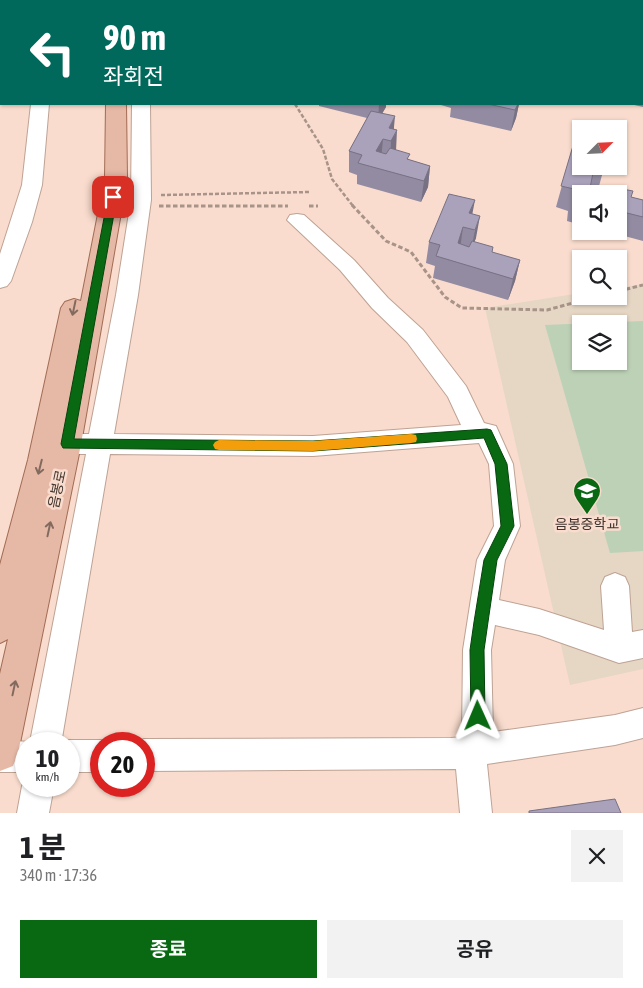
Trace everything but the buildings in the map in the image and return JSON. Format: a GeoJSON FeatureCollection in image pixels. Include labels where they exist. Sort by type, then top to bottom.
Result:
{"type":"FeatureCollection","features":[{"type":"Feature","properties":{"kind":"main road","name":"음봉로"},"geometry":{"type":"LineString","coordinates":[[0,627],[42,460],[96,196],[100,141],[97,105]]}},
{"type":"Feature","properties":{"kind":"main road","name":"음봉로"},"geometry":{"type":"LineString","coordinates":[[0,755],[67,444],[116,178],[116,105]]}},
{"type":"Feature","properties":{"kind":"street"},"geometry":{"type":"LineString","coordinates":[[0,281],[22,224],[32,186],[39,134],[40,105]]}},
{"type":"Feature","properties":{"kind":"street"},"geometry":{"type":"LineString","coordinates":[[47,732],[101,444],[140,201],[141,105]]}},
{"type":"Feature","properties":{"kind":"street"},"geometry":{"type":"LineString","coordinates":[[298,211],[380,303],[415,336],[458,392],[477,434]]}},
{"type":"Feature","properties":{"kind":"street"},"geometry":{"type":"LineString","coordinates":[[67,444],[313,446],[487,433],[501,464],[507,526],[491,560],[477,650],[474,750],[476,813]]}},
{"type":"Feature","properties":{"kind":"street"},"geometry":{"type":"LineString","coordinates":[[483,609],[631,646],[615,586]]}},
{"type":"Feature","properties":{"kind":"street"},"geometry":{"type":"LineString","coordinates":[[155,755],[450,754],[615,730],[643,723]]}},
{"type":"Feature","properties":{"kind":"street"},"geometry":{"type":"LineString","coordinates":[[0,755],[15,756]]}},
{"type":"Feature","properties":{"kind":"street"},"geometry":{"type":"LineString","coordinates":[[33,813],[36,797]]}},
{"type":"Feature","properties":{"kind":"path"},"geometry":{"type":"LineString","coordinates":[[296,105],[323,149],[332,179],[348,200],[386,241],[411,252],[445,297],[462,308],[547,310],[572,303]]}},
{"type":"Feature","properties":{"kind":"path"},"geometry":{"type":"LineString","coordinates":[[140,201],[310,192]]}},
{"type":"Feature","properties":{"kind":"path"},"geometry":{"type":"LineString","coordinates":[[140,201],[298,211],[318,206]]}},
{"type":"Feature","properties":{"kind":"path"},"geometry":{"type":"LineString","coordinates":[[627,289],[643,285]]}},
{"type":"Feature","properties":{"kind":"shaded area","name":"음봉중학교"},"geometry":{"type":"Polygon","coordinates":[[[643,284],[643,669],[570,685],[485,308],[572,294],[572,305],[627,305],[627,287],[643,284]]]}},
{"type":"Feature","properties":{"kind":"green space"},"geometry":{"type":"Polygon","coordinates":[[[643,321],[643,551],[610,553],[545,325],[572,324],[572,370],[627,370],[627,322],[643,321]]]}},
{"type":"Feature","properties":{"kind":"slow traffic"},"geometry":{"type":"LineString","coordinates":[[219,445],[313,446],[411,439]]}},
{"type":"Feature","properties":{"kind":"place","name":"음봉중학교"},"geometry":{"type":"Point","coordinates":[587,515]}},
{"type":"Feature","properties":{"kind":"route"},"geometry":{"type":"LineString","coordinates":[[113,197],[67,444],[313,446],[487,433],[501,464],[507,526],[491,560],[481,622],[477,650],[478,716]]}}]}
